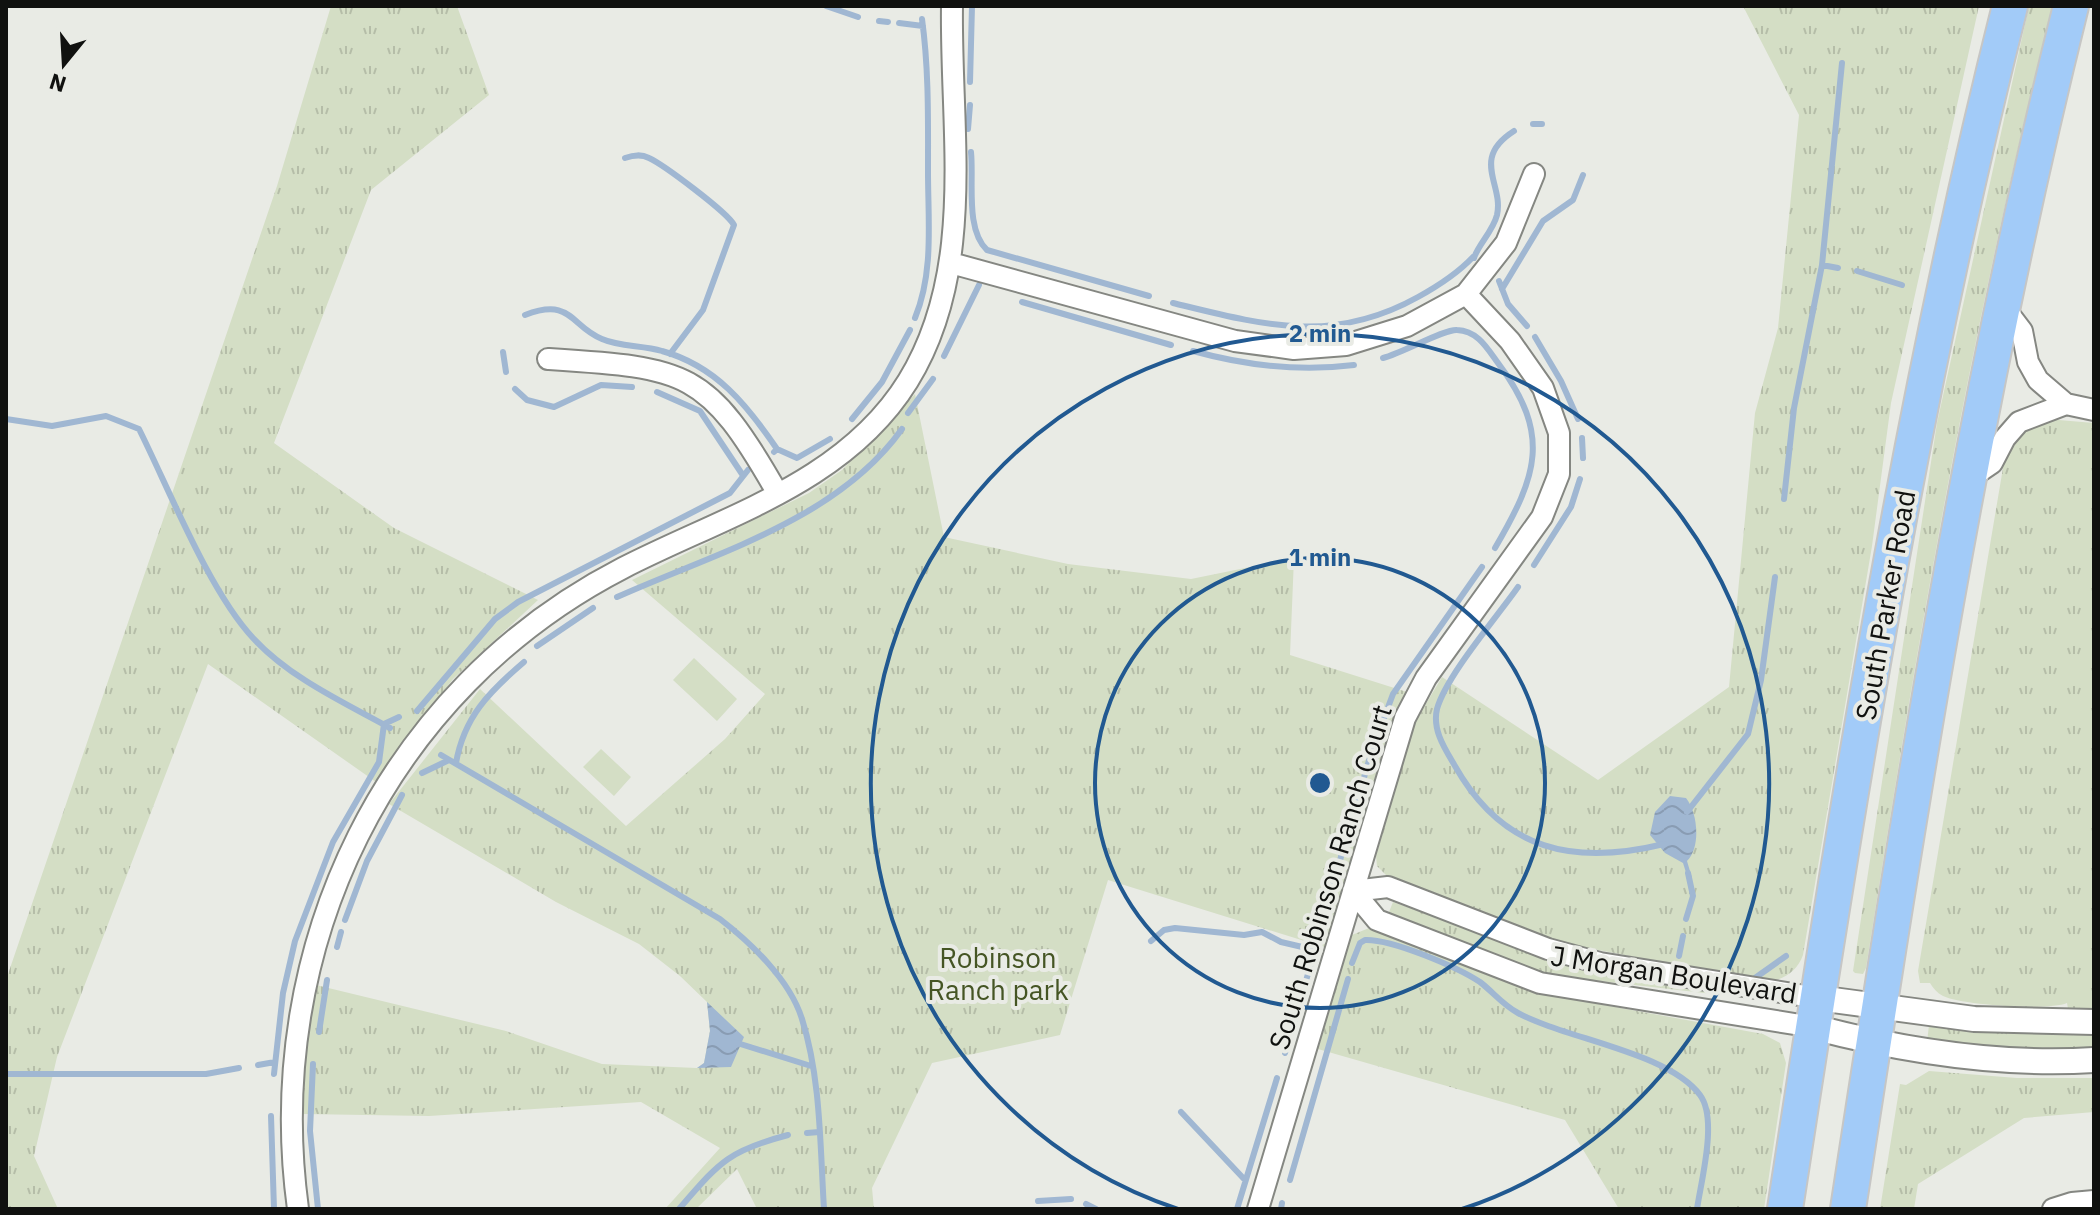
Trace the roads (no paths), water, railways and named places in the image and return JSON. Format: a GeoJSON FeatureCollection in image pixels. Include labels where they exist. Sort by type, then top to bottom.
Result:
{"type":"FeatureCollection","features":[{"type":"Feature","properties":{"kind":"highway","name":"South Parker Road"},"geometry":{"type":"LineString","coordinates":[[1785,1209],[1815,1012],[1922,402],[2010,6]]}},
{"type":"Feature","properties":{"kind":"highway","name":"South Parker Road"},"geometry":{"type":"LineString","coordinates":[[1848,1209],[1967,480],[2071,6]]}},
{"type":"Feature","properties":{"kind":"street"},"geometry":{"type":"LineString","coordinates":[[298,1209],[291,1100],[301,1010],[311,956],[347,858],[396,770],[462,689],[542,619],[626,566],[778,494],[848,451],[901,391],[936,322],[951,263],[951,6]]}},
{"type":"Feature","properties":{"kind":"street"},"geometry":{"type":"LineString","coordinates":[[951,263],[1223,338],[1285,349],[1332,348],[1375,338],[1421,320],[1466,294],[1506,243],[1534,174]]}},
{"type":"Feature","properties":{"kind":"street","name":"South Robinson Ranch Court"},"geometry":{"type":"LineString","coordinates":[[1258,1209],[1397,741],[1415,698],[1542,517],[1559,474],[1559,433],[1543,388],[1510,341],[1466,294]]}},
{"type":"Feature","properties":{"kind":"street"},"geometry":{"type":"LineString","coordinates":[[2003,306],[2022,331],[2025,353],[2035,375],[2066,404]]}},
{"type":"Feature","properties":{"kind":"street"},"geometry":{"type":"LineString","coordinates":[[548,359],[640,367],[683,378],[705,391],[728,414],[778,494]]}},
{"type":"Feature","properties":{"kind":"street"},"geometry":{"type":"LineString","coordinates":[[1967,480],[1992,463],[2005,438],[2019,422],[2033,414],[2066,404],[2094,410]]}},
{"type":"Feature","properties":{"kind":"street","name":"J Morgan Boulevard"},"geometry":{"type":"LineString","coordinates":[[1353,891],[1388,887],[1535,944],[1600,963],[1815,1012],[1873,1043],[1979,1057],[2094,1060]]}},
{"type":"Feature","properties":{"kind":"street","name":"J Morgan Boulevard"},"geometry":{"type":"LineString","coordinates":[[1353,891],[1377,920],[1540,983],[1815,1012],[1879,1006],[1986,1020],[2094,1022]]}},
{"type":"Feature","properties":{"kind":"street"},"geometry":{"type":"LineString","coordinates":[[2053,1209],[2094,1201]]}},
{"type":"Feature","properties":{"kind":"water"},"geometry":{"type":"Polygon","coordinates":[[[1670,796],[1686,798],[1695,821],[1696,839],[1687,861],[1692,878],[1688,879],[1683,863],[1665,853],[1650,835],[1655,812],[1670,796]]]}},
{"type":"Feature","properties":{"kind":"water"},"geometry":{"type":"Polygon","coordinates":[[[707,1002],[744,1037],[731,1067],[697,1068],[704,1063],[710,1031],[707,1002]]]}},
{"type":"Feature","properties":{"kind":"waterway"},"geometry":{"type":"LineString","coordinates":[[826,6],[858,17]]}},
{"type":"Feature","properties":{"kind":"waterway"},"geometry":{"type":"LineString","coordinates":[[970,82],[972,6]]}},
{"type":"Feature","properties":{"kind":"waterway"},"geometry":{"type":"LineString","coordinates":[[915,318],[925,283],[929,246],[928,96],[922,19]]}},
{"type":"Feature","properties":{"kind":"waterway"},"geometry":{"type":"LineString","coordinates":[[879,21],[888,22]]}},
{"type":"Feature","properties":{"kind":"waterway"},"geometry":{"type":"LineString","coordinates":[[899,23],[923,26]]}},
{"type":"Feature","properties":{"kind":"waterway"},"geometry":{"type":"LineString","coordinates":[[1784,499],[1794,408],[1822,265],[1842,63]]}},
{"type":"Feature","properties":{"kind":"waterway"},"geometry":{"type":"LineString","coordinates":[[968,129],[970,105]]}},
{"type":"Feature","properties":{"kind":"waterway"},"geometry":{"type":"LineString","coordinates":[[1533,124],[1542,124]]}},
{"type":"Feature","properties":{"kind":"waterway"},"geometry":{"type":"LineString","coordinates":[[1474,258],[1497,215],[1491,162],[1494,152],[1501,141],[1514,131]]}},
{"type":"Feature","properties":{"kind":"waterway"},"geometry":{"type":"LineString","coordinates":[[971,152],[973,217],[980,241],[987,250],[1149,296]]}},
{"type":"Feature","properties":{"kind":"waterway"},"geometry":{"type":"LineString","coordinates":[[625,158],[640,155],[657,162],[708,200],[734,225],[703,310],[670,354]]}},
{"type":"Feature","properties":{"kind":"waterway"},"geometry":{"type":"LineString","coordinates":[[1502,289],[1543,221],[1573,200],[1583,175]]}},
{"type":"Feature","properties":{"kind":"waterway"},"geometry":{"type":"LineString","coordinates":[[1173,303],[1267,323],[1326,326],[1386,312],[1418,297],[1447,279],[1473,257]]}},
{"type":"Feature","properties":{"kind":"waterway"},"geometry":{"type":"LineString","coordinates":[[1822,265],[1838,268]]}},
{"type":"Feature","properties":{"kind":"waterway"},"geometry":{"type":"LineString","coordinates":[[1857,271],[1902,285]]}},
{"type":"Feature","properties":{"kind":"waterway"},"geometry":{"type":"LineString","coordinates":[[1499,281],[1508,304],[1527,326]]}},
{"type":"Feature","properties":{"kind":"waterway"},"geometry":{"type":"LineString","coordinates":[[944,356],[979,285]]}},
{"type":"Feature","properties":{"kind":"waterway"},"geometry":{"type":"LineString","coordinates":[[1022,302],[1171,345]]}},
{"type":"Feature","properties":{"kind":"waterway"},"geometry":{"type":"LineString","coordinates":[[525,315],[540,310],[562,311],[602,339],[662,351],[699,366],[742,403],[777,449]]}},
{"type":"Feature","properties":{"kind":"waterway"},"geometry":{"type":"LineString","coordinates":[[852,419],[882,382],[910,330]]}},
{"type":"Feature","properties":{"kind":"waterway"},"geometry":{"type":"LineString","coordinates":[[1383,358],[1443,333],[1464,331],[1486,346],[1515,389],[1532,434],[1532,456],[1521,499],[1495,548]]}},
{"type":"Feature","properties":{"kind":"waterway"},"geometry":{"type":"LineString","coordinates":[[1535,337],[1561,381],[1578,419]]}},
{"type":"Feature","properties":{"kind":"waterway"},"geometry":{"type":"LineString","coordinates":[[1193,351],[1273,366],[1313,368],[1354,365]]}},
{"type":"Feature","properties":{"kind":"waterway"},"geometry":{"type":"LineString","coordinates":[[503,352],[506,372]]}},
{"type":"Feature","properties":{"kind":"waterway"},"geometry":{"type":"LineString","coordinates":[[908,413],[933,379]]}},
{"type":"Feature","properties":{"kind":"waterway"},"geometry":{"type":"LineString","coordinates":[[515,389],[527,400],[554,407],[601,385],[632,387]]}},
{"type":"Feature","properties":{"kind":"waterway"},"geometry":{"type":"LineString","coordinates":[[657,392],[700,411],[742,474]]}},
{"type":"Feature","properties":{"kind":"waterway"},"geometry":{"type":"LineString","coordinates":[[6,419],[52,426],[106,416],[139,429],[206,567],[253,638],[300,677],[390,728]]}},
{"type":"Feature","properties":{"kind":"waterway"},"geometry":{"type":"LineString","coordinates":[[617,597],[733,549],[809,511],[875,461],[902,429]]}},
{"type":"Feature","properties":{"kind":"waterway"},"geometry":{"type":"LineString","coordinates":[[1582,438],[1583,458]]}},
{"type":"Feature","properties":{"kind":"waterway"},"geometry":{"type":"LineString","coordinates":[[774,452],[777,449],[797,458],[830,439]]}},
{"type":"Feature","properties":{"kind":"waterway"},"geometry":{"type":"LineString","coordinates":[[417,711],[495,619],[518,602],[730,493],[748,470]]}},
{"type":"Feature","properties":{"kind":"waterway"},"geometry":{"type":"LineString","coordinates":[[1534,565],[1571,507],[1580,479]]}},
{"type":"Feature","properties":{"kind":"waterway"},"geometry":{"type":"LineString","coordinates":[[1320,929],[1372,750],[1393,694],[1482,567]]}},
{"type":"Feature","properties":{"kind":"waterway"},"geometry":{"type":"LineString","coordinates":[[1687,812],[1748,734],[1761,680],[1775,577]]}},
{"type":"Feature","properties":{"kind":"waterway"},"geometry":{"type":"LineString","coordinates":[[1518,587],[1461,664],[1442,696],[1436,724],[1447,753],[1474,795],[1495,817],[1518,834],[1544,845],[1600,853],[1664,844]]}},
{"type":"Feature","properties":{"kind":"waterway"},"geometry":{"type":"LineString","coordinates":[[537,646],[593,608]]}},
{"type":"Feature","properties":{"kind":"waterway"},"geometry":{"type":"LineString","coordinates":[[456,763],[465,732],[480,706],[524,662]]}},
{"type":"Feature","properties":{"kind":"waterway"},"geometry":{"type":"LineString","coordinates":[[274,1074],[283,993],[295,941],[333,842],[379,762],[384,724],[399,717]]}},
{"type":"Feature","properties":{"kind":"waterway"},"geometry":{"type":"LineString","coordinates":[[441,755],[720,919],[768,963],[796,1004],[808,1042],[819,1113],[824,1209]]}},
{"type":"Feature","properties":{"kind":"waterway"},"geometry":{"type":"LineString","coordinates":[[422,773],[449,760]]}},
{"type":"Feature","properties":{"kind":"waterway"},"geometry":{"type":"LineString","coordinates":[[345,920],[367,861],[402,795]]}},
{"type":"Feature","properties":{"kind":"waterway"},"geometry":{"type":"LineString","coordinates":[[1686,919],[1693,896],[1688,873]]}},
{"type":"Feature","properties":{"kind":"waterway"},"geometry":{"type":"LineString","coordinates":[[1151,941],[1164,930],[1175,928],[1244,935],[1262,932],[1281,942],[1315,950]]}},
{"type":"Feature","properties":{"kind":"waterway"},"geometry":{"type":"LineString","coordinates":[[337,947],[341,932]]}},
{"type":"Feature","properties":{"kind":"waterway"},"geometry":{"type":"LineString","coordinates":[[1679,956],[1683,936]]}},
{"type":"Feature","properties":{"kind":"waterway"},"geometry":{"type":"LineString","coordinates":[[1352,963],[1360,943],[1365,940],[1407,949],[1470,976],[1518,1013],[1641,1057],[1685,1080],[1700,1095],[1708,1119],[1707,1150],[1697,1209]]}},
{"type":"Feature","properties":{"kind":"waterway"},"geometry":{"type":"LineString","coordinates":[[1285,1053],[1317,943]]}},
{"type":"Feature","properties":{"kind":"waterway"},"geometry":{"type":"LineString","coordinates":[[1755,978],[1786,956]]}},
{"type":"Feature","properties":{"kind":"waterway"},"geometry":{"type":"LineString","coordinates":[[1290,1180],[1348,979]]}},
{"type":"Feature","properties":{"kind":"waterway"},"geometry":{"type":"LineString","coordinates":[[319,1032],[327,980]]}},
{"type":"Feature","properties":{"kind":"waterway"},"geometry":{"type":"LineString","coordinates":[[734,1042],[811,1066]]}},
{"type":"Feature","properties":{"kind":"waterway"},"geometry":{"type":"LineString","coordinates":[[258,1065],[275,1062]]}},
{"type":"Feature","properties":{"kind":"waterway"},"geometry":{"type":"LineString","coordinates":[[313,1064],[310,1131],[318,1209]]}},
{"type":"Feature","properties":{"kind":"waterway"},"geometry":{"type":"LineString","coordinates":[[6,1074],[206,1074],[239,1068]]}},
{"type":"Feature","properties":{"kind":"waterway"},"geometry":{"type":"LineString","coordinates":[[1237,1209],[1277,1078]]}},
{"type":"Feature","properties":{"kind":"waterway"},"geometry":{"type":"LineString","coordinates":[[1181,1112],[1245,1180]]}},
{"type":"Feature","properties":{"kind":"waterway"},"geometry":{"type":"LineString","coordinates":[[271,1116],[274,1209]]}},
{"type":"Feature","properties":{"kind":"waterway"},"geometry":{"type":"LineString","coordinates":[[807,1133],[819,1132]]}},
{"type":"Feature","properties":{"kind":"waterway"},"geometry":{"type":"LineString","coordinates":[[679,1209],[704,1180],[737,1153],[788,1135]]}},
{"type":"Feature","properties":{"kind":"waterway"},"geometry":{"type":"LineString","coordinates":[[1038,1201],[1071,1199]]}},
{"type":"Feature","properties":{"kind":"waterway"},"geometry":{"type":"LineString","coordinates":[[1281,1209],[1282,1203]]}},
{"type":"Feature","properties":{"kind":"waterway"},"geometry":{"type":"LineString","coordinates":[[1086,1204],[1096,1209]]}},
{"type":"Feature","properties":{"kind":"park label","name":"Robinson Ranch park"},"geometry":{"type":"Point","coordinates":[998,973]}}]}
